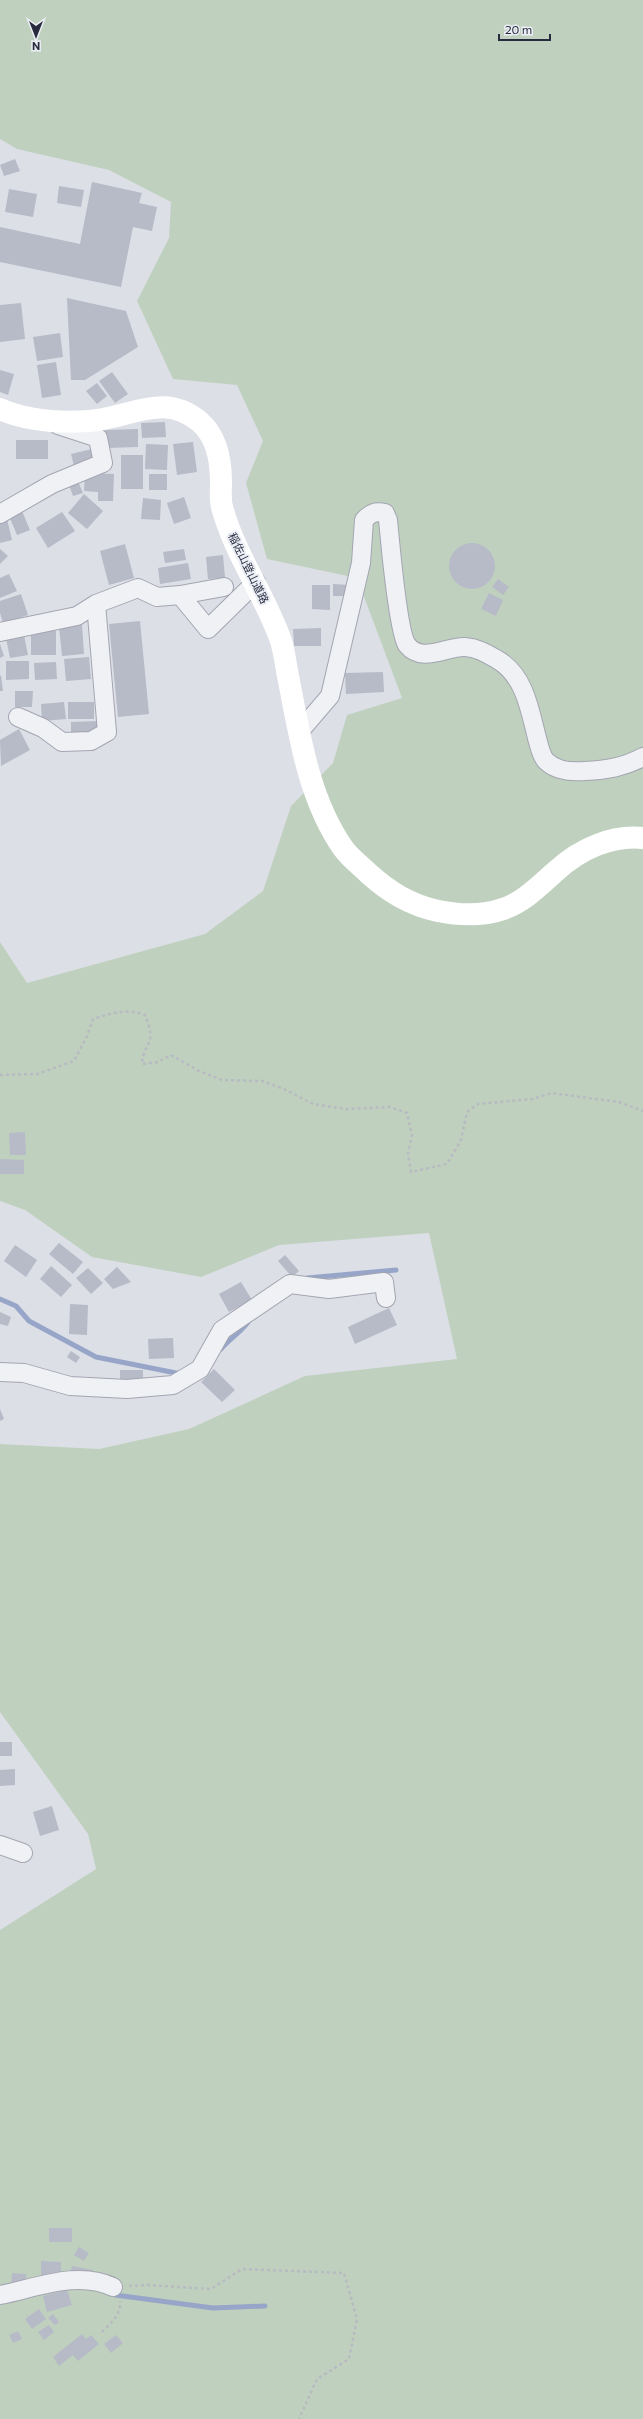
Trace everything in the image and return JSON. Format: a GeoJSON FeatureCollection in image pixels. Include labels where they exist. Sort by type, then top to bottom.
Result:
{"type":"FeatureCollection","features":[{"type":"Feature","properties":{"kind":"street","name":"稲佐山登山道路"},"geometry":{"type":"LineString","coordinates":[[0,409],[13,414],[44,421],[90,421],[165,406],[184,411],[201,424],[217,448],[221,478],[221,504],[241,556],[269,607],[282,645],[310,778],[322,811],[343,849],[389,891],[416,906],[440,912],[461,915],[502,910],[518,902],[539,887],[577,854],[620,837],[643,838]]}},
{"type":"Feature","properties":{"kind":"street"},"geometry":{"type":"LineString","coordinates":[[0,514],[52,484],[103,463],[98,438],[44,421]]}},
{"type":"Feature","properties":{"kind":"street"},"geometry":{"type":"LineString","coordinates":[[300,731],[330,696],[361,563],[364,520],[370,514],[378,512],[384,513],[388,520],[400,620],[407,645],[413,650],[426,654],[463,647],[482,650],[503,662],[514,676],[526,696],[539,746],[545,760],[554,767],[577,772],[600,770],[626,766],[643,756]]}},
{"type":"Feature","properties":{"kind":"street"},"geometry":{"type":"LineString","coordinates":[[180,595],[208,629],[256,582]]}},
{"type":"Feature","properties":{"kind":"street"},"geometry":{"type":"LineString","coordinates":[[0,632],[77,616],[96,604],[138,588],[157,597],[180,595],[224,587]]}},
{"type":"Feature","properties":{"kind":"street"},"geometry":{"type":"LineString","coordinates":[[18,717],[43,728],[62,742],[91,741],[107,732],[96,604]]}},
{"type":"Feature","properties":{"kind":"street"},"geometry":{"type":"LineString","coordinates":[[0,1372],[24,1373],[70,1386],[127,1389],[173,1385],[200,1369],[222,1330],[290,1284],[329,1289],[384,1282],[386,1298]]}},
{"type":"Feature","properties":{"kind":"street"},"geometry":{"type":"LineString","coordinates":[[0,1845],[23,1853]]}},
{"type":"Feature","properties":{"kind":"street"},"geometry":{"type":"LineString","coordinates":[[0,2295],[29,2289],[43,2283],[81,2280],[104,2282],[116,2293]]}},
{"type":"Feature","properties":{"kind":"path"},"geometry":{"type":"LineString","coordinates":[[0,1075],[37,1074],[74,1060],[94,1019],[115,1012],[134,1011],[145,1015],[151,1030],[151,1042],[142,1056],[142,1064],[158,1062],[171,1055],[198,1071],[222,1080],[262,1082],[284,1089],[313,1104],[346,1109],[390,1107],[407,1113],[412,1135],[408,1154],[411,1172],[447,1164],[461,1140],[467,1112],[478,1104],[532,1099],[552,1093],[619,1102],[643,1111]]}},
{"type":"Feature","properties":{"kind":"path"},"geometry":{"type":"LineString","coordinates":[[102,2332],[115,2319],[121,2308],[116,2293],[146,2285],[212,2289],[242,2269],[344,2273],[356,2319],[349,2359],[317,2379],[300,2419]]}},
{"type":"Feature","properties":{"kind":"green space"},"geometry":{"type":"Polygon","coordinates":[[[0,0],[643,0],[643,2419],[0,2419],[0,1930],[96,1869],[88,1834],[0,1712],[0,1444],[99,1449],[189,1429],[305,1376],[457,1359],[429,1233],[279,1245],[201,1277],[92,1257],[25,1210],[0,1201],[0,942],[27,983],[205,934],[263,891],[291,806],[333,763],[347,715],[402,698],[357,578],[267,559],[246,483],[263,441],[237,385],[173,379],[137,301],[169,238],[171,202],[109,170],[17,149],[0,139],[0,0]]]}},
{"type":"Feature","properties":{"kind":"building"},"geometry":{"type":"Polygon","coordinates":[[[15,159],[20,171],[4,176],[0,165],[15,159]]]}},
{"type":"Feature","properties":{"kind":"building"},"geometry":{"type":"Polygon","coordinates":[[[92,182],[142,193],[139,203],[157,207],[152,231],[133,227],[121,287],[0,262],[0,227],[80,244],[92,182]]]}},
{"type":"Feature","properties":{"kind":"building"},"geometry":{"type":"Polygon","coordinates":[[[59,186],[84,190],[81,207],[57,203],[59,186]]]}},
{"type":"Feature","properties":{"kind":"building"},"geometry":{"type":"Polygon","coordinates":[[[9,189],[37,194],[33,217],[5,212],[9,189]]]}},
{"type":"Feature","properties":{"kind":"building"},"geometry":{"type":"Polygon","coordinates":[[[67,298],[126,311],[138,347],[85,380],[71,380],[67,298]]]}},
{"type":"Feature","properties":{"kind":"building"},"geometry":{"type":"Polygon","coordinates":[[[21,303],[25,339],[0,342],[0,305],[21,303]]]}},
{"type":"Feature","properties":{"kind":"building"},"geometry":{"type":"Polygon","coordinates":[[[60,333],[63,357],[37,361],[33,337],[60,333]]]}},
{"type":"Feature","properties":{"kind":"building"},"geometry":{"type":"Polygon","coordinates":[[[56,362],[61,395],[42,398],[37,365],[56,362]]]}},
{"type":"Feature","properties":{"kind":"building"},"geometry":{"type":"Polygon","coordinates":[[[0,370],[14,374],[8,395],[0,392],[0,370]]]}},
{"type":"Feature","properties":{"kind":"building"},"geometry":{"type":"Polygon","coordinates":[[[112,372],[128,394],[115,403],[99,381],[112,372]]]}},
{"type":"Feature","properties":{"kind":"building"},"geometry":{"type":"Polygon","coordinates":[[[97,383],[107,396],[97,404],[86,391],[97,383]]]}},
{"type":"Feature","properties":{"kind":"building"},"geometry":{"type":"Polygon","coordinates":[[[165,422],[166,437],[142,438],[141,423],[165,422]]]}},
{"type":"Feature","properties":{"kind":"building"},"geometry":{"type":"Polygon","coordinates":[[[138,429],[138,447],[106,448],[105,430],[138,429]]]}},
{"type":"Feature","properties":{"kind":"building"},"geometry":{"type":"Polygon","coordinates":[[[16,440],[48,440],[48,459],[16,459],[16,440]]]}},
{"type":"Feature","properties":{"kind":"building"},"geometry":{"type":"Polygon","coordinates":[[[193,442],[197,472],[177,475],[173,444],[193,442]]]}},
{"type":"Feature","properties":{"kind":"building"},"geometry":{"type":"Polygon","coordinates":[[[146,444],[168,445],[167,470],[145,469],[146,444]]]}},
{"type":"Feature","properties":{"kind":"building"},"geometry":{"type":"Polygon","coordinates":[[[96,448],[99,461],[74,466],[71,454],[96,448]]]}},
{"type":"Feature","properties":{"kind":"building"},"geometry":{"type":"Polygon","coordinates":[[[121,455],[143,455],[143,489],[121,489],[121,455]]]}},
{"type":"Feature","properties":{"kind":"building"},"geometry":{"type":"Polygon","coordinates":[[[85,473],[114,474],[113,501],[98,501],[98,492],[84,491],[85,473]]]}},
{"type":"Feature","properties":{"kind":"building"},"geometry":{"type":"Polygon","coordinates":[[[149,474],[167,474],[167,490],[149,490],[149,474]]]}},
{"type":"Feature","properties":{"kind":"building"},"geometry":{"type":"Polygon","coordinates":[[[77,479],[83,493],[73,496],[68,482],[77,479]]]}},
{"type":"Feature","properties":{"kind":"building"},"geometry":{"type":"Polygon","coordinates":[[[84,494],[103,511],[87,529],[68,513],[84,494]]]}},
{"type":"Feature","properties":{"kind":"building"},"geometry":{"type":"Polygon","coordinates":[[[184,497],[191,518],[174,524],[167,503],[184,497]]]}},
{"type":"Feature","properties":{"kind":"building"},"geometry":{"type":"Polygon","coordinates":[[[143,498],[161,500],[160,520],[141,519],[143,498]]]}},
{"type":"Feature","properties":{"kind":"building"},"geometry":{"type":"Polygon","coordinates":[[[22,511],[30,530],[17,535],[9,516],[22,511]]]}},
{"type":"Feature","properties":{"kind":"building"},"geometry":{"type":"Polygon","coordinates":[[[62,512],[75,531],[48,548],[36,528],[62,512]]]}},
{"type":"Feature","properties":{"kind":"building"},"geometry":{"type":"Polygon","coordinates":[[[7,519],[12,540],[0,543],[0,521],[7,519]]]}},
{"type":"Feature","properties":{"kind":"building"},"geometry":{"type":"Polygon","coordinates":[[[467,543],[477,543],[485,547],[491,553],[495,561],[495,571],[491,579],[485,585],[477,589],[467,589],[459,585],[453,579],[449,571],[449,561],[453,553],[459,547],[467,543]]]}},
{"type":"Feature","properties":{"kind":"building"},"geometry":{"type":"Polygon","coordinates":[[[125,544],[134,578],[109,585],[100,551],[125,544]]]}},
{"type":"Feature","properties":{"kind":"building"},"geometry":{"type":"Polygon","coordinates":[[[0,549],[8,556],[0,564],[0,549]]]}},
{"type":"Feature","properties":{"kind":"building"},"geometry":{"type":"Polygon","coordinates":[[[184,549],[186,560],[165,563],[163,552],[184,549]]]}},
{"type":"Feature","properties":{"kind":"building"},"geometry":{"type":"Polygon","coordinates":[[[223,555],[225,578],[208,579],[206,557],[223,555]]]}},
{"type":"Feature","properties":{"kind":"building"},"geometry":{"type":"Polygon","coordinates":[[[188,563],[191,579],[160,584],[158,568],[188,563]]]}},
{"type":"Feature","properties":{"kind":"building"},"geometry":{"type":"Polygon","coordinates":[[[9,574],[17,591],[0,598],[0,578],[9,574]]]}},
{"type":"Feature","properties":{"kind":"building"},"geometry":{"type":"Polygon","coordinates":[[[498,579],[509,587],[503,595],[492,587],[498,579]]]}},
{"type":"Feature","properties":{"kind":"building"},"geometry":{"type":"Polygon","coordinates":[[[333,584],[349,585],[349,596],[333,596],[333,584]]]}},
{"type":"Feature","properties":{"kind":"building"},"geometry":{"type":"Polygon","coordinates":[[[312,585],[330,585],[330,610],[312,609],[312,585]]]}},
{"type":"Feature","properties":{"kind":"building"},"geometry":{"type":"Polygon","coordinates":[[[489,593],[503,600],[496,616],[481,609],[489,593]]]}},
{"type":"Feature","properties":{"kind":"building"},"geometry":{"type":"Polygon","coordinates":[[[21,594],[28,615],[3,623],[0,613],[0,601],[21,594]]]}},
{"type":"Feature","properties":{"kind":"building"},"geometry":{"type":"Polygon","coordinates":[[[140,621],[149,714],[118,717],[109,624],[140,621]]]}},
{"type":"Feature","properties":{"kind":"building"},"geometry":{"type":"Polygon","coordinates":[[[82,625],[84,654],[62,656],[59,627],[82,625]]]}},
{"type":"Feature","properties":{"kind":"building"},"geometry":{"type":"Polygon","coordinates":[[[321,628],[321,646],[294,646],[293,629],[321,628]]]}},
{"type":"Feature","properties":{"kind":"building"},"geometry":{"type":"Polygon","coordinates":[[[31,631],[56,631],[56,655],[31,655],[31,631]]]}},
{"type":"Feature","properties":{"kind":"building"},"geometry":{"type":"Polygon","coordinates":[[[24,635],[28,655],[10,658],[6,638],[24,635]]]}},
{"type":"Feature","properties":{"kind":"building"},"geometry":{"type":"Polygon","coordinates":[[[0,644],[4,656],[0,658],[0,644]]]}},
{"type":"Feature","properties":{"kind":"building"},"geometry":{"type":"Polygon","coordinates":[[[89,657],[91,679],[66,681],[64,659],[89,657]]]}},
{"type":"Feature","properties":{"kind":"building"},"geometry":{"type":"Polygon","coordinates":[[[6,661],[29,661],[29,679],[6,680],[6,661]]]}},
{"type":"Feature","properties":{"kind":"building"},"geometry":{"type":"Polygon","coordinates":[[[56,662],[57,679],[35,680],[34,663],[56,662]]]}},
{"type":"Feature","properties":{"kind":"building"},"geometry":{"type":"Polygon","coordinates":[[[383,672],[384,692],[346,694],[345,673],[383,672]]]}},
{"type":"Feature","properties":{"kind":"building"},"geometry":{"type":"Polygon","coordinates":[[[1,675],[3,691],[0,691],[1,675]]]}},
{"type":"Feature","properties":{"kind":"building"},"geometry":{"type":"Polygon","coordinates":[[[15,691],[33,691],[32,707],[15,707],[15,691]]]}},
{"type":"Feature","properties":{"kind":"building"},"geometry":{"type":"Polygon","coordinates":[[[64,702],[66,719],[42,721],[41,704],[64,702]]]}},
{"type":"Feature","properties":{"kind":"building"},"geometry":{"type":"Polygon","coordinates":[[[68,702],[94,702],[94,719],[68,719],[68,702]]]}},
{"type":"Feature","properties":{"kind":"building"},"geometry":{"type":"Polygon","coordinates":[[[98,721],[98,736],[71,737],[71,722],[98,721]]]}},
{"type":"Feature","properties":{"kind":"building"},"geometry":{"type":"Polygon","coordinates":[[[19,729],[30,750],[1,766],[0,740],[19,729]]]}},
{"type":"Feature","properties":{"kind":"building"},"geometry":{"type":"Polygon","coordinates":[[[25,1132],[26,1155],[10,1155],[9,1133],[25,1132]]]}},
{"type":"Feature","properties":{"kind":"building"},"geometry":{"type":"Polygon","coordinates":[[[0,1159],[24,1160],[24,1174],[0,1174],[0,1159]]]}},
{"type":"Feature","properties":{"kind":"building"},"geometry":{"type":"Polygon","coordinates":[[[59,1243],[83,1262],[73,1274],[49,1254],[59,1243]]]}},
{"type":"Feature","properties":{"kind":"building"},"geometry":{"type":"Polygon","coordinates":[[[15,1245],[37,1260],[26,1277],[4,1261],[15,1245]]]}},
{"type":"Feature","properties":{"kind":"building"},"geometry":{"type":"Polygon","coordinates":[[[285,1255],[299,1271],[292,1277],[278,1261],[285,1255]]]}},
{"type":"Feature","properties":{"kind":"building"},"geometry":{"type":"Polygon","coordinates":[[[51,1266],[72,1285],[61,1297],[40,1279],[51,1266]]]}},
{"type":"Feature","properties":{"kind":"building"},"geometry":{"type":"Polygon","coordinates":[[[117,1267],[131,1282],[113,1289],[104,1279],[117,1267]]]}},
{"type":"Feature","properties":{"kind":"building"},"geometry":{"type":"Polygon","coordinates":[[[88,1268],[103,1283],[91,1294],[76,1278],[88,1268]]]}},
{"type":"Feature","properties":{"kind":"building"},"geometry":{"type":"Polygon","coordinates":[[[241,1282],[252,1300],[229,1312],[219,1294],[241,1282]]]}},
{"type":"Feature","properties":{"kind":"building"},"geometry":{"type":"Polygon","coordinates":[[[70,1304],[88,1305],[87,1335],[69,1334],[70,1304]]]}},
{"type":"Feature","properties":{"kind":"building"},"geometry":{"type":"Polygon","coordinates":[[[389,1308],[397,1325],[355,1344],[348,1327],[389,1308]]]}},
{"type":"Feature","properties":{"kind":"building"},"geometry":{"type":"Polygon","coordinates":[[[0,1312],[11,1317],[8,1326],[0,1324],[0,1312]]]}},
{"type":"Feature","properties":{"kind":"building"},"geometry":{"type":"Polygon","coordinates":[[[173,1338],[174,1358],[149,1359],[148,1339],[173,1338]]]}},
{"type":"Feature","properties":{"kind":"building"},"geometry":{"type":"Polygon","coordinates":[[[71,1351],[80,1357],[76,1363],[67,1357],[71,1351]]]}},
{"type":"Feature","properties":{"kind":"building"},"geometry":{"type":"Polygon","coordinates":[[[214,1369],[235,1390],[222,1402],[201,1382],[214,1369]]]}},
{"type":"Feature","properties":{"kind":"building"},"geometry":{"type":"Polygon","coordinates":[[[120,1370],[143,1370],[143,1381],[120,1381],[120,1370]]]}},
{"type":"Feature","properties":{"kind":"building"},"geometry":{"type":"Polygon","coordinates":[[[0,1409],[4,1419],[0,1421],[0,1409]]]}},
{"type":"Feature","properties":{"kind":"building"},"geometry":{"type":"Polygon","coordinates":[[[0,1742],[12,1742],[12,1756],[0,1756],[0,1742]]]}},
{"type":"Feature","properties":{"kind":"building"},"geometry":{"type":"Polygon","coordinates":[[[15,1769],[15,1785],[0,1786],[0,1770],[15,1769]]]}},
{"type":"Feature","properties":{"kind":"building"},"geometry":{"type":"Polygon","coordinates":[[[52,1806],[59,1830],[40,1836],[33,1812],[52,1806]]]}},
{"type":"Feature","properties":{"kind":"building"},"geometry":{"type":"Polygon","coordinates":[[[49,2228],[72,2228],[72,2242],[49,2242],[49,2228]]]}},
{"type":"Feature","properties":{"kind":"building"},"geometry":{"type":"Polygon","coordinates":[[[79,2247],[89,2253],[84,2261],[74,2255],[79,2247]]]}},
{"type":"Feature","properties":{"kind":"building"},"geometry":{"type":"Polygon","coordinates":[[[41,2261],[61,2262],[61,2277],[41,2276],[41,2261]]]}},
{"type":"Feature","properties":{"kind":"building"},"geometry":{"type":"Polygon","coordinates":[[[72,2266],[93,2270],[91,2278],[70,2274],[72,2266]]]}},
{"type":"Feature","properties":{"kind":"building"},"geometry":{"type":"Polygon","coordinates":[[[12,2273],[26,2274],[26,2286],[11,2285],[12,2273]]]}},
{"type":"Feature","properties":{"kind":"building"},"geometry":{"type":"Polygon","coordinates":[[[67,2290],[72,2305],[47,2312],[43,2296],[67,2290]]]}},
{"type":"Feature","properties":{"kind":"building"},"geometry":{"type":"Polygon","coordinates":[[[39,2309],[46,2319],[32,2329],[25,2319],[39,2309]]]}},
{"type":"Feature","properties":{"kind":"building"},"geometry":{"type":"Polygon","coordinates":[[[53,2314],[59,2322],[55,2325],[48,2318],[53,2314]]]}},
{"type":"Feature","properties":{"kind":"building"},"geometry":{"type":"Polygon","coordinates":[[[49,2325],[54,2332],[44,2340],[38,2332],[49,2325]]]}},
{"type":"Feature","properties":{"kind":"building"},"geometry":{"type":"Polygon","coordinates":[[[18,2331],[22,2339],[13,2343],[9,2335],[18,2331]]]}},
{"type":"Feature","properties":{"kind":"building"},"geometry":{"type":"Polygon","coordinates":[[[82,2334],[86,2339],[91,2335],[99,2344],[78,2361],[73,2355],[59,2366],[53,2357],[82,2334]]]}},
{"type":"Feature","properties":{"kind":"building"},"geometry":{"type":"Polygon","coordinates":[[[116,2335],[123,2343],[111,2353],[104,2344],[116,2335]]]}},
{"type":"Feature","properties":{"kind":"waterway"},"geometry":{"type":"LineString","coordinates":[[307,1278],[396,1270]]}},
{"type":"Feature","properties":{"kind":"waterway"},"geometry":{"type":"LineString","coordinates":[[0,1299],[16,1306],[29,1321],[96,1357],[181,1374]]}},
{"type":"Feature","properties":{"kind":"waterway"},"geometry":{"type":"LineString","coordinates":[[221,1349],[246,1325],[252,1316]]}},
{"type":"Feature","properties":{"kind":"waterway"},"geometry":{"type":"LineString","coordinates":[[115,2295],[213,2308],[265,2306]]}}]}
